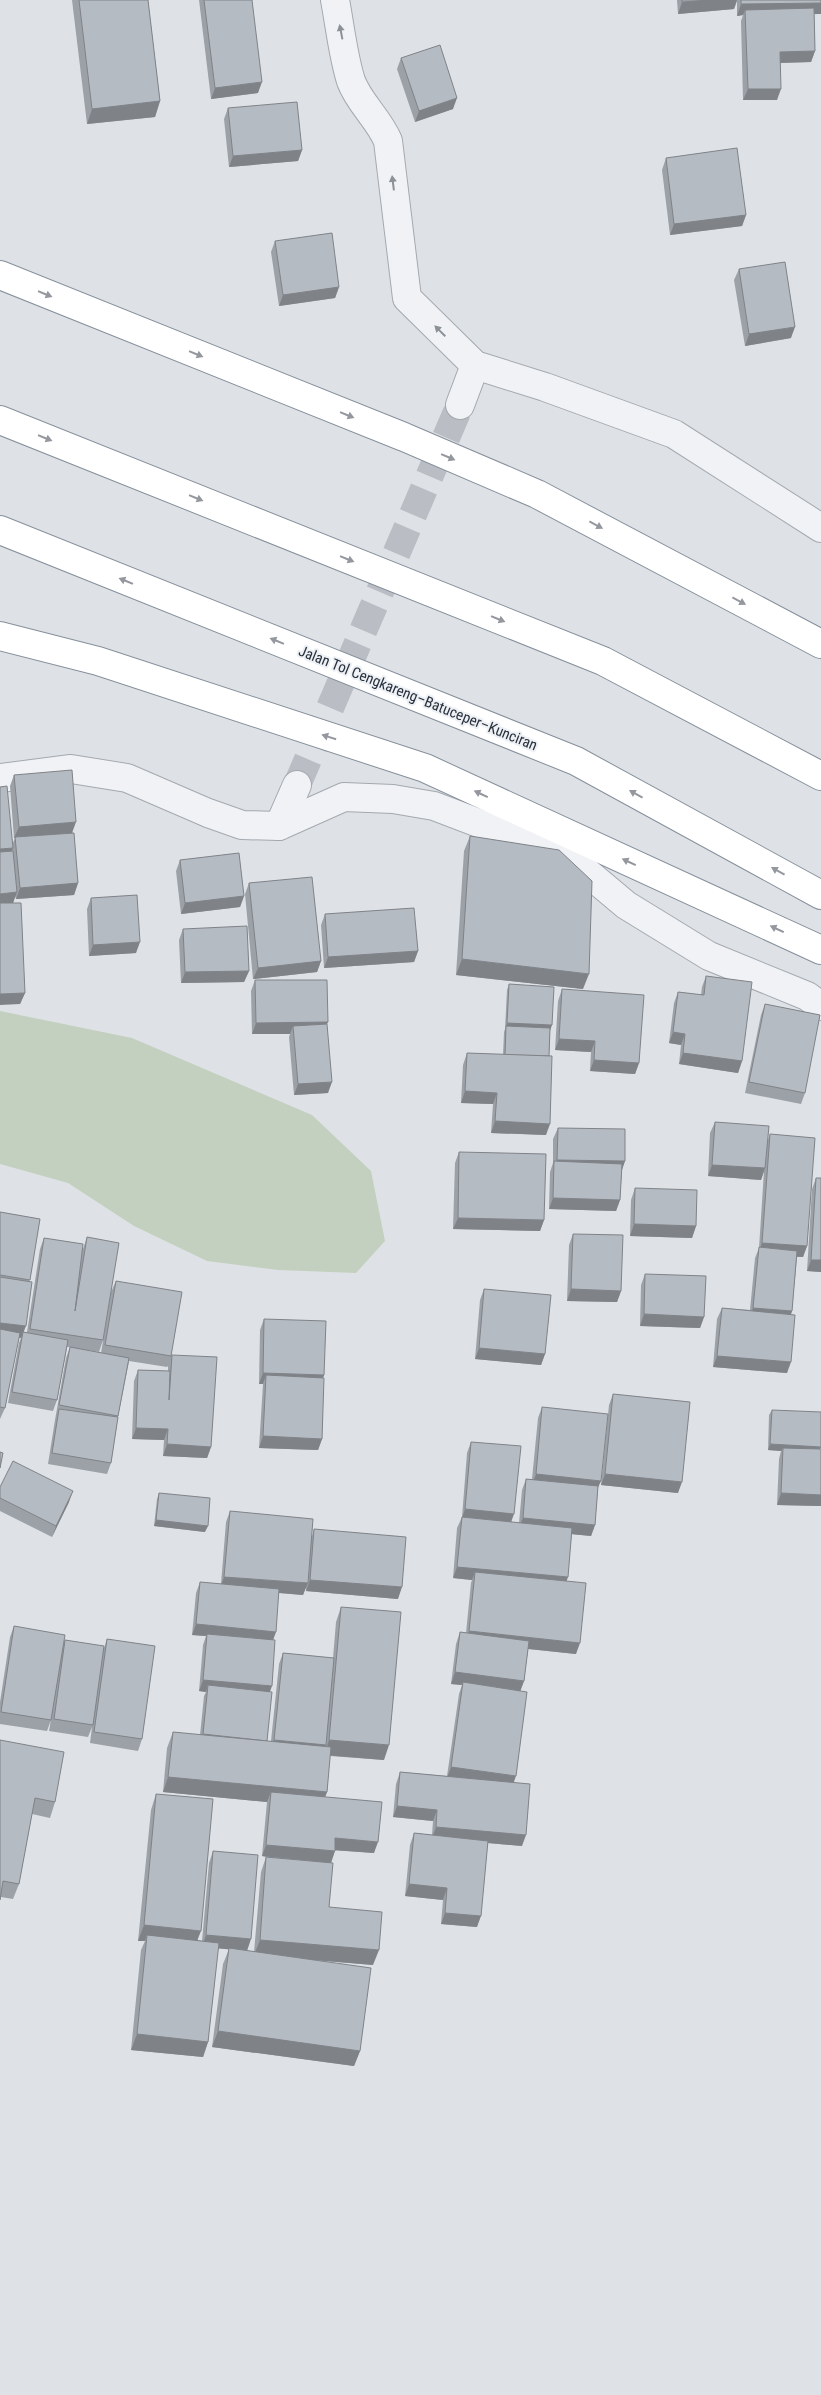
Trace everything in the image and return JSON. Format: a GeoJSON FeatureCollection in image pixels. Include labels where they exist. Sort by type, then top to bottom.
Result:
{"type":"FeatureCollection","features":[{"type":"Feature","properties":{"kind":"highway"},"geometry":{"type":"LineString","coordinates":[[0,275],[404,438],[537,494],[821,644]]}},
{"type":"Feature","properties":{"kind":"highway"},"geometry":{"type":"LineString","coordinates":[[0,420],[603,661],[821,776]]}},
{"type":"Feature","properties":{"kind":"highway","name":"Jalan Tol Cengkareng–Batuceper–Kunciran"},"geometry":{"type":"LineString","coordinates":[[0,530],[576,761],[821,895]]}},
{"type":"Feature","properties":{"kind":"highway"},"geometry":{"type":"LineString","coordinates":[[0,636],[98,661],[425,768],[821,950]]}},
{"type":"Feature","properties":{"kind":"street"},"geometry":{"type":"LineString","coordinates":[[335,0],[351,81],[358,95],[383,128],[388,141],[407,298],[475,365],[545,387],[674,434],[821,528]]}},
{"type":"Feature","properties":{"kind":"street"},"geometry":{"type":"LineString","coordinates":[[460,405],[475,365]]}},
{"type":"Feature","properties":{"kind":"street"},"geometry":{"type":"LineString","coordinates":[[0,778],[71,769],[127,778],[208,813],[242,825],[279,826],[344,797],[393,799],[434,806],[570,858],[626,905],[709,956],[807,996],[821,1006]]}},
{"type":"Feature","properties":{"kind":"street"},"geometry":{"type":"LineString","coordinates":[[279,826],[297,785]]}},
{"type":"Feature","properties":{"kind":"green space"},"geometry":{"type":"Polygon","coordinates":[[[0,1011],[132,1038],[312,1115],[371,1171],[385,1241],[356,1273],[278,1270],[207,1261],[134,1226],[68,1183],[0,1164],[0,1011]]]}},
{"type":"Feature","properties":{"kind":"building"},"geometry":{"type":"Polygon","coordinates":[[[79,0],[148,0],[160,101],[92,109],[79,0]]]}},
{"type":"Feature","properties":{"kind":"building"},"geometry":{"type":"Polygon","coordinates":[[[204,0],[252,0],[262,82],[215,88],[204,0]]]}},
{"type":"Feature","properties":{"kind":"building"},"geometry":{"type":"Polygon","coordinates":[[[682,0],[709,0],[682,2],[682,0]]]}},
{"type":"Feature","properties":{"kind":"building"},"geometry":{"type":"Polygon","coordinates":[[[741,0],[821,0],[821,3],[741,4],[741,0]]]}},
{"type":"Feature","properties":{"kind":"building"},"geometry":{"type":"Polygon","coordinates":[[[814,8],[815,51],[780,52],[781,89],[748,89],[745,10],[814,8]]]}},
{"type":"Feature","properties":{"kind":"building"},"geometry":{"type":"Polygon","coordinates":[[[440,45],[457,98],[419,111],[401,58],[440,45]]]}},
{"type":"Feature","properties":{"kind":"building"},"geometry":{"type":"Polygon","coordinates":[[[297,102],[302,150],[233,156],[228,108],[297,102]]]}},
{"type":"Feature","properties":{"kind":"building"},"geometry":{"type":"Polygon","coordinates":[[[737,148],[746,215],[674,224],[666,158],[737,148]]]}},
{"type":"Feature","properties":{"kind":"building"},"geometry":{"type":"Polygon","coordinates":[[[332,233],[339,287],[283,295],[275,241],[332,233]]]}},
{"type":"Feature","properties":{"kind":"building"},"geometry":{"type":"Polygon","coordinates":[[[785,262],[795,327],[749,334],[739,269],[785,262]]]}},
{"type":"Feature","properties":{"kind":"building"},"geometry":{"type":"Polygon","coordinates":[[[72,770],[76,822],[19,827],[14,775],[72,770]]]}},
{"type":"Feature","properties":{"kind":"building"},"geometry":{"type":"Polygon","coordinates":[[[7,786],[13,848],[0,849],[0,787],[7,786]]]}},
{"type":"Feature","properties":{"kind":"building"},"geometry":{"type":"Polygon","coordinates":[[[74,833],[78,883],[20,888],[15,837],[74,833]]]}},
{"type":"Feature","properties":{"kind":"building"},"geometry":{"type":"Polygon","coordinates":[[[470,836],[559,850],[592,881],[589,974],[462,959],[470,836]]]}},
{"type":"Feature","properties":{"kind":"building"},"geometry":{"type":"Polygon","coordinates":[[[13,851],[17,892],[0,894],[0,852],[13,851]]]}},
{"type":"Feature","properties":{"kind":"building"},"geometry":{"type":"Polygon","coordinates":[[[239,853],[244,896],[185,903],[180,860],[239,853]]]}},
{"type":"Feature","properties":{"kind":"building"},"geometry":{"type":"Polygon","coordinates":[[[312,877],[321,961],[258,968],[249,883],[312,877]]]}},
{"type":"Feature","properties":{"kind":"building"},"geometry":{"type":"Polygon","coordinates":[[[137,895],[140,942],[93,945],[91,898],[137,895]]]}},
{"type":"Feature","properties":{"kind":"building"},"geometry":{"type":"Polygon","coordinates":[[[0,903],[21,903],[25,993],[0,994],[0,903]]]}},
{"type":"Feature","properties":{"kind":"building"},"geometry":{"type":"Polygon","coordinates":[[[414,908],[418,951],[328,957],[325,914],[414,908]]]}},
{"type":"Feature","properties":{"kind":"building"},"geometry":{"type":"Polygon","coordinates":[[[247,926],[249,971],[185,972],[183,929],[247,926]]]}},
{"type":"Feature","properties":{"kind":"building"},"geometry":{"type":"Polygon","coordinates":[[[706,976],[752,982],[742,1061],[683,1053],[685,1034],[673,1032],[678,992],[704,995],[706,976]]]}},
{"type":"Feature","properties":{"kind":"building"},"geometry":{"type":"Polygon","coordinates":[[[255,980],[327,980],[328,1022],[256,1023],[255,980]]]}},
{"type":"Feature","properties":{"kind":"building"},"geometry":{"type":"Polygon","coordinates":[[[509,984],[554,987],[552,1025],[507,1023],[509,984]]]}},
{"type":"Feature","properties":{"kind":"building"},"geometry":{"type":"Polygon","coordinates":[[[562,989],[644,995],[639,1063],[594,1060],[595,1041],[559,1039],[562,989]]]}},
{"type":"Feature","properties":{"kind":"building"},"geometry":{"type":"Polygon","coordinates":[[[765,1004],[820,1015],[805,1093],[749,1082],[765,1004]]]}},
{"type":"Feature","properties":{"kind":"building"},"geometry":{"type":"Polygon","coordinates":[[[327,1024],[332,1082],[298,1084],[293,1026],[327,1024]]]}},
{"type":"Feature","properties":{"kind":"building"},"geometry":{"type":"Polygon","coordinates":[[[506,1026],[550,1028],[549,1056],[505,1055],[506,1026]]]}},
{"type":"Feature","properties":{"kind":"building"},"geometry":{"type":"Polygon","coordinates":[[[467,1053],[552,1056],[550,1124],[495,1121],[497,1093],[465,1091],[467,1053]]]}},
{"type":"Feature","properties":{"kind":"building"},"geometry":{"type":"Polygon","coordinates":[[[715,1122],[769,1126],[765,1168],[712,1165],[715,1122]]]}},
{"type":"Feature","properties":{"kind":"building"},"geometry":{"type":"Polygon","coordinates":[[[558,1128],[625,1129],[625,1161],[557,1160],[558,1128]]]}},
{"type":"Feature","properties":{"kind":"building"},"geometry":{"type":"Polygon","coordinates":[[[770,1134],[815,1138],[807,1246],[762,1243],[770,1134]]]}},
{"type":"Feature","properties":{"kind":"building"},"geometry":{"type":"Polygon","coordinates":[[[459,1152],[546,1154],[544,1220],[458,1218],[459,1152]]]}},
{"type":"Feature","properties":{"kind":"building"},"geometry":{"type":"Polygon","coordinates":[[[554,1161],[622,1164],[620,1200],[553,1198],[554,1161]]]}},
{"type":"Feature","properties":{"kind":"building"},"geometry":{"type":"Polygon","coordinates":[[[816,1178],[821,1178],[821,1260],[811,1260],[816,1178]]]}},
{"type":"Feature","properties":{"kind":"building"},"geometry":{"type":"Polygon","coordinates":[[[635,1188],[697,1190],[696,1226],[634,1224],[635,1188]]]}},
{"type":"Feature","properties":{"kind":"building"},"geometry":{"type":"Polygon","coordinates":[[[0,1212],[40,1219],[30,1280],[0,1275],[0,1212]]]}},
{"type":"Feature","properties":{"kind":"building"},"geometry":{"type":"Polygon","coordinates":[[[573,1234],[623,1235],[621,1291],[571,1289],[573,1234]]]}},
{"type":"Feature","properties":{"kind":"building"},"geometry":{"type":"Polygon","coordinates":[[[87,1237],[119,1243],[103,1340],[30,1329],[44,1238],[83,1244],[75,1311],[87,1237]]]}},
{"type":"Feature","properties":{"kind":"building"},"geometry":{"type":"Polygon","coordinates":[[[759,1247],[797,1251],[792,1311],[753,1308],[759,1247]]]}},
{"type":"Feature","properties":{"kind":"building"},"geometry":{"type":"Polygon","coordinates":[[[645,1274],[706,1276],[704,1317],[644,1314],[645,1274]]]}},
{"type":"Feature","properties":{"kind":"building"},"geometry":{"type":"Polygon","coordinates":[[[0,1277],[32,1282],[26,1326],[0,1323],[0,1277]]]}},
{"type":"Feature","properties":{"kind":"building"},"geometry":{"type":"Polygon","coordinates":[[[116,1281],[182,1292],[171,1356],[105,1345],[116,1281]]]}},
{"type":"Feature","properties":{"kind":"building"},"geometry":{"type":"Polygon","coordinates":[[[484,1289],[551,1295],[545,1354],[479,1348],[484,1289]]]}},
{"type":"Feature","properties":{"kind":"building"},"geometry":{"type":"Polygon","coordinates":[[[722,1308],[795,1315],[791,1362],[717,1356],[722,1308]]]}},
{"type":"Feature","properties":{"kind":"building"},"geometry":{"type":"Polygon","coordinates":[[[264,1319],[326,1321],[324,1375],[263,1373],[264,1319]]]}},
{"type":"Feature","properties":{"kind":"building"},"geometry":{"type":"Polygon","coordinates":[[[0,1329],[20,1333],[5,1408],[0,1407],[0,1329]]]}},
{"type":"Feature","properties":{"kind":"building"},"geometry":{"type":"Polygon","coordinates":[[[23,1332],[68,1340],[57,1400],[12,1392],[23,1332]]]}},
{"type":"Feature","properties":{"kind":"building"},"geometry":{"type":"Polygon","coordinates":[[[70,1347],[129,1358],[118,1416],[59,1405],[70,1347]]]}},
{"type":"Feature","properties":{"kind":"building"},"geometry":{"type":"Polygon","coordinates":[[[172,1355],[217,1357],[211,1447],[167,1444],[168,1429],[136,1428],[138,1370],[170,1371],[169,1400],[172,1355]]]}},
{"type":"Feature","properties":{"kind":"building"},"geometry":{"type":"Polygon","coordinates":[[[266,1375],[324,1378],[322,1439],[263,1436],[266,1375]]]}},
{"type":"Feature","properties":{"kind":"building"},"geometry":{"type":"Polygon","coordinates":[[[613,1394],[690,1402],[682,1482],[605,1474],[613,1394]]]}},
{"type":"Feature","properties":{"kind":"building"},"geometry":{"type":"Polygon","coordinates":[[[542,1407],[608,1414],[601,1481],[536,1474],[542,1407]]]}},
{"type":"Feature","properties":{"kind":"building"},"geometry":{"type":"Polygon","coordinates":[[[59,1409],[118,1417],[111,1463],[52,1453],[59,1409]]]}},
{"type":"Feature","properties":{"kind":"building"},"geometry":{"type":"Polygon","coordinates":[[[772,1410],[821,1412],[821,1447],[770,1444],[772,1410]]]}},
{"type":"Feature","properties":{"kind":"building"},"geometry":{"type":"Polygon","coordinates":[[[471,1442],[521,1446],[514,1514],[465,1509],[471,1442]]]}},
{"type":"Feature","properties":{"kind":"building"},"geometry":{"type":"Polygon","coordinates":[[[783,1448],[821,1449],[821,1495],[781,1493],[783,1448]]]}},
{"type":"Feature","properties":{"kind":"building"},"geometry":{"type":"Polygon","coordinates":[[[0,1452],[3,1453],[0,1468],[0,1452]]]}},
{"type":"Feature","properties":{"kind":"building"},"geometry":{"type":"Polygon","coordinates":[[[13,1461],[73,1491],[56,1526],[0,1498],[0,1487],[13,1461]]]}},
{"type":"Feature","properties":{"kind":"building"},"geometry":{"type":"Polygon","coordinates":[[[526,1479],[598,1486],[595,1525],[523,1518],[526,1479]]]}},
{"type":"Feature","properties":{"kind":"building"},"geometry":{"type":"Polygon","coordinates":[[[159,1493],[210,1498],[208,1526],[156,1520],[159,1493]]]}},
{"type":"Feature","properties":{"kind":"building"},"geometry":{"type":"Polygon","coordinates":[[[230,1511],[313,1519],[308,1583],[224,1577],[230,1511]]]}},
{"type":"Feature","properties":{"kind":"building"},"geometry":{"type":"Polygon","coordinates":[[[462,1517],[572,1528],[568,1577],[457,1567],[462,1517]]]}},
{"type":"Feature","properties":{"kind":"building"},"geometry":{"type":"Polygon","coordinates":[[[314,1529],[406,1537],[402,1587],[310,1580],[314,1529]]]}},
{"type":"Feature","properties":{"kind":"building"},"geometry":{"type":"Polygon","coordinates":[[[475,1572],[586,1583],[580,1643],[469,1631],[475,1572]]]}},
{"type":"Feature","properties":{"kind":"building"},"geometry":{"type":"Polygon","coordinates":[[[200,1582],[279,1589],[276,1632],[196,1624],[200,1582]]]}},
{"type":"Feature","properties":{"kind":"building"},"geometry":{"type":"Polygon","coordinates":[[[341,1607],[401,1612],[389,1745],[329,1740],[341,1607]]]}},
{"type":"Feature","properties":{"kind":"building"},"geometry":{"type":"Polygon","coordinates":[[[14,1626],[65,1635],[51,1720],[1,1712],[14,1626]]]}},
{"type":"Feature","properties":{"kind":"building"},"geometry":{"type":"Polygon","coordinates":[[[460,1632],[529,1641],[524,1681],[455,1672],[460,1632]]]}},
{"type":"Feature","properties":{"kind":"building"},"geometry":{"type":"Polygon","coordinates":[[[207,1634],[275,1640],[272,1686],[203,1680],[207,1634]]]}},
{"type":"Feature","properties":{"kind":"building"},"geometry":{"type":"Polygon","coordinates":[[[107,1639],[155,1646],[142,1739],[94,1732],[107,1639]]]}},
{"type":"Feature","properties":{"kind":"building"},"geometry":{"type":"Polygon","coordinates":[[[65,1640],[104,1646],[93,1725],[54,1719],[65,1640]]]}},
{"type":"Feature","properties":{"kind":"building"},"geometry":{"type":"Polygon","coordinates":[[[283,1653],[334,1658],[326,1745],[274,1740],[283,1653]]]}},
{"type":"Feature","properties":{"kind":"building"},"geometry":{"type":"Polygon","coordinates":[[[463,1682],[527,1692],[516,1776],[451,1767],[463,1682]]]}},
{"type":"Feature","properties":{"kind":"building"},"geometry":{"type":"Polygon","coordinates":[[[208,1685],[272,1692],[267,1741],[203,1734],[208,1685]]]}},
{"type":"Feature","properties":{"kind":"building"},"geometry":{"type":"Polygon","coordinates":[[[173,1732],[331,1747],[327,1792],[168,1777],[173,1732]]]}},
{"type":"Feature","properties":{"kind":"building"},"geometry":{"type":"Polygon","coordinates":[[[0,1740],[64,1752],[55,1802],[35,1798],[19,1884],[3,1881],[0,1900],[0,1740]]]}},
{"type":"Feature","properties":{"kind":"building"},"geometry":{"type":"Polygon","coordinates":[[[400,1772],[530,1784],[526,1835],[436,1827],[437,1810],[397,1806],[400,1772]]]}},
{"type":"Feature","properties":{"kind":"building"},"geometry":{"type":"Polygon","coordinates":[[[271,1792],[382,1802],[378,1842],[335,1838],[335,1851],[266,1845],[271,1792]]]}},
{"type":"Feature","properties":{"kind":"building"},"geometry":{"type":"Polygon","coordinates":[[[156,1794],[213,1799],[201,1931],[144,1925],[156,1794]]]}},
{"type":"Feature","properties":{"kind":"building"},"geometry":{"type":"Polygon","coordinates":[[[414,1833],[488,1841],[481,1916],[445,1913],[447,1888],[409,1884],[414,1833]]]}},
{"type":"Feature","properties":{"kind":"building"},"geometry":{"type":"Polygon","coordinates":[[[213,1851],[258,1855],[251,1939],[206,1935],[213,1851]]]}},
{"type":"Feature","properties":{"kind":"building"},"geometry":{"type":"Polygon","coordinates":[[[266,1857],[333,1863],[329,1907],[382,1912],[379,1950],[260,1940],[266,1857]]]}},
{"type":"Feature","properties":{"kind":"building"},"geometry":{"type":"Polygon","coordinates":[[[147,1935],[219,1943],[208,2042],[137,2034],[147,1935]]]}},
{"type":"Feature","properties":{"kind":"building"},"geometry":{"type":"Polygon","coordinates":[[[229,1948],[371,1968],[360,2051],[218,2031],[229,1948]]]}},
{"type":"Feature","properties":{"kind":"tunnel"},"geometry":{"type":"LineString","coordinates":[[297,785],[460,405]]}}]}
